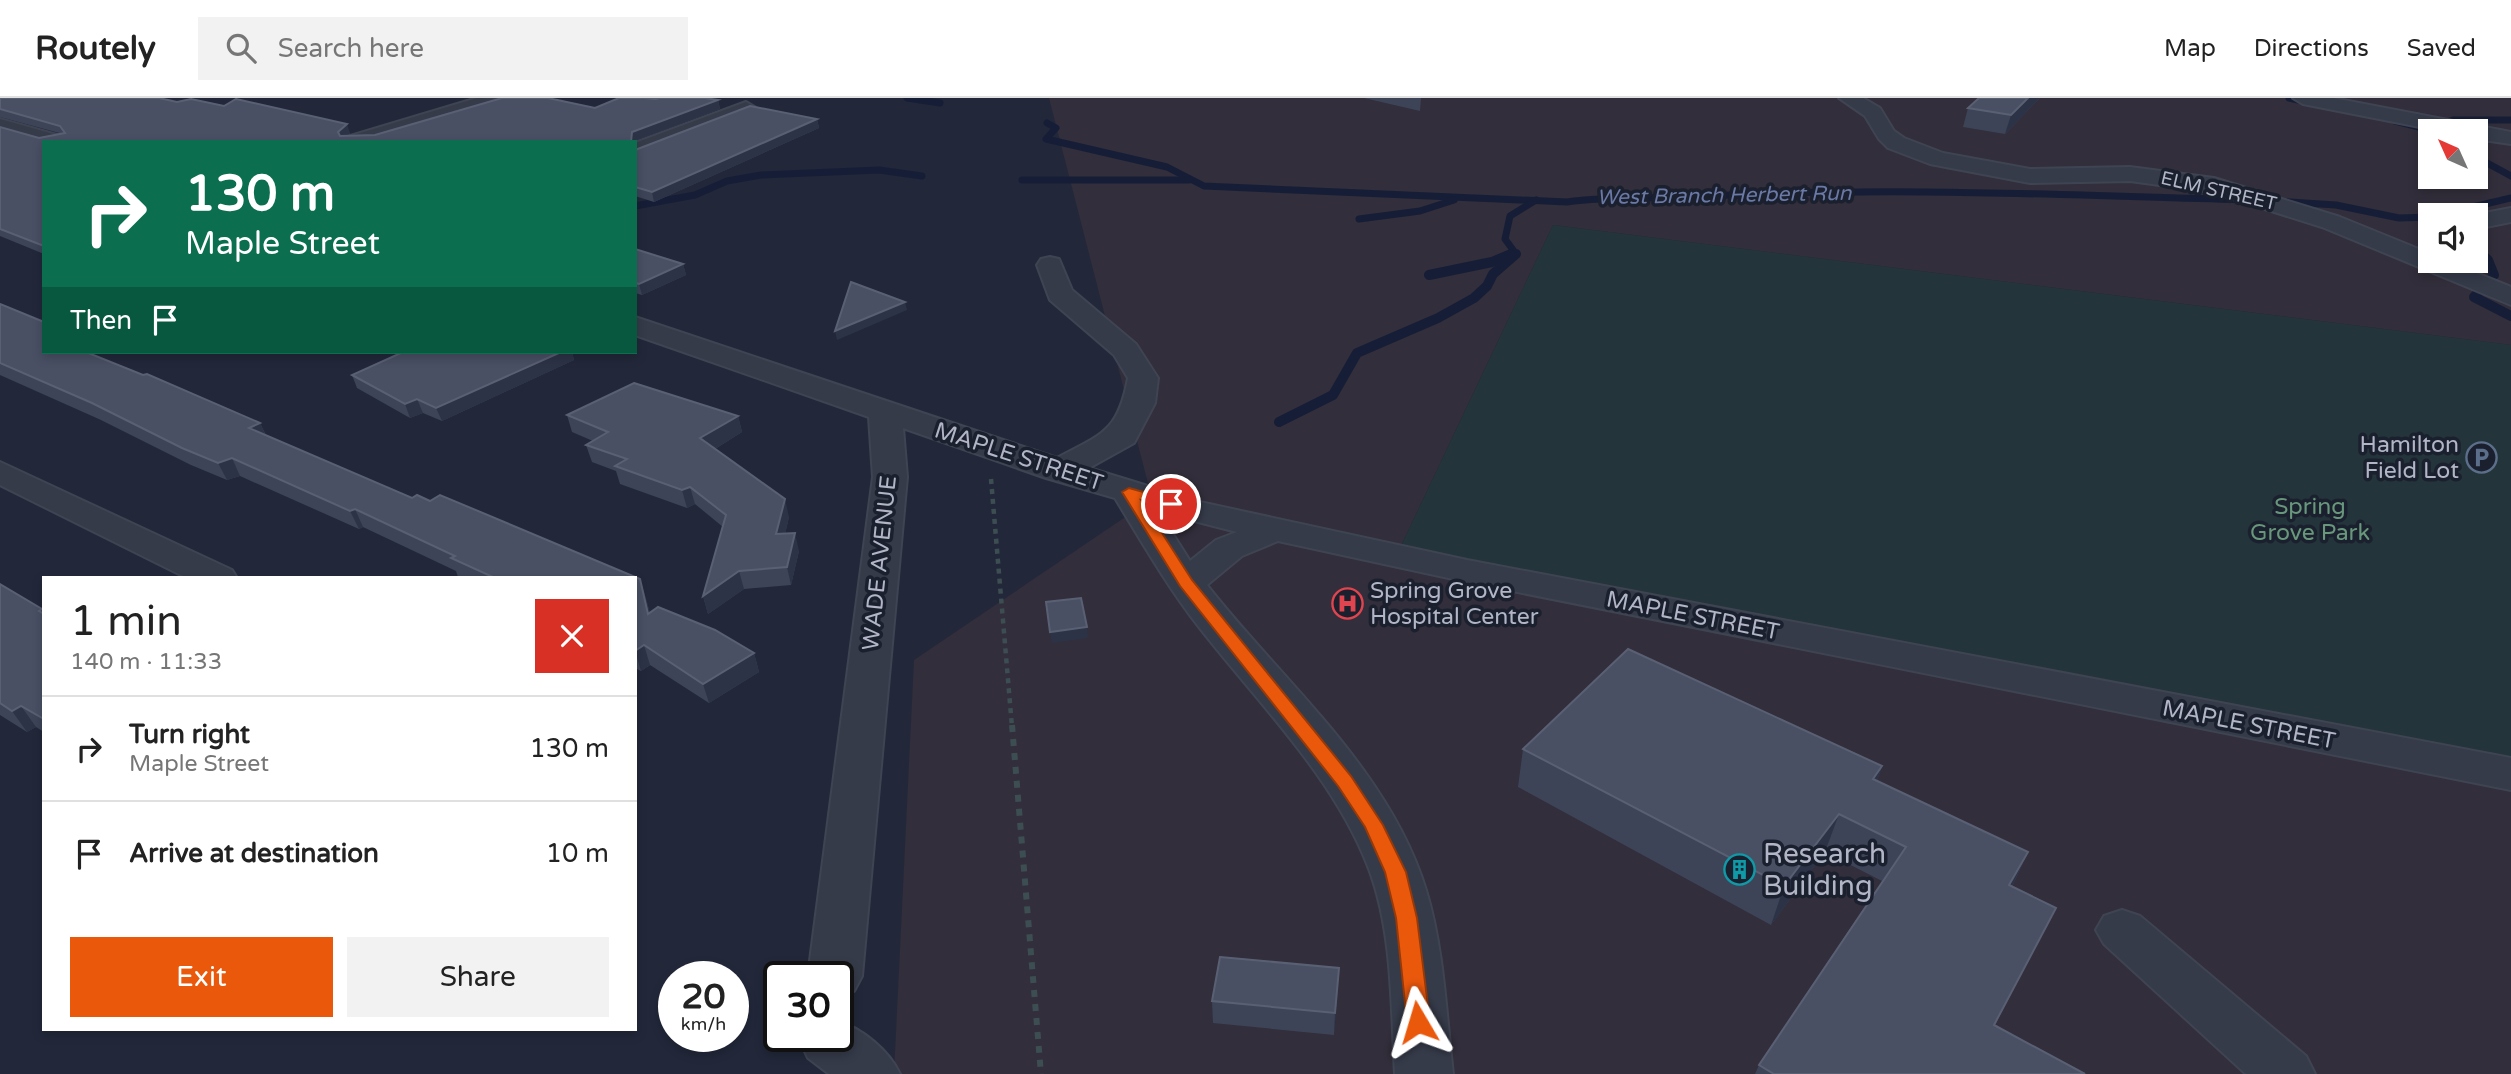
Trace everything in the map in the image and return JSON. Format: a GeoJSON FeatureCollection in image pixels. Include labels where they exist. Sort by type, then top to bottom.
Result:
{"type":"FeatureCollection","features":[{"type":"Feature","properties":{"kind":"street","name":"ELM STREET"},"geometry":{"type":"LineString","coordinates":[[1849,98],[1872,112],[1886,135],[1896,143],[1938,159],[2030,176],[2155,175],[2251,195],[2378,241],[2505,295]]}},
{"type":"Feature","properties":{"kind":"street"},"geometry":{"type":"LineString","coordinates":[[2303,98],[2418,121]]}},
{"type":"Feature","properties":{"kind":"street"},"geometry":{"type":"LineString","coordinates":[[362,140],[495,99]]}},
{"type":"Feature","properties":{"kind":"street"},"geometry":{"type":"LineString","coordinates":[[637,150],[746,108]]}},
{"type":"Feature","properties":{"kind":"street"},"geometry":{"type":"LineString","coordinates":[[0,125],[50,140]]}},
{"type":"Feature","properties":{"kind":"street"},"geometry":{"type":"LineString","coordinates":[[2488,134],[2511,138]]}},
{"type":"Feature","properties":{"kind":"street"},"geometry":{"type":"LineString","coordinates":[[2488,220],[2511,215]]}},
{"type":"Feature","properties":{"kind":"street"},"geometry":{"type":"LineString","coordinates":[[2378,241],[2418,233]]}},
{"type":"Feature","properties":{"kind":"street"},"geometry":{"type":"LineString","coordinates":[[1050,265],[1060,295],[1126,350],[1143,378],[1139,402],[1122,436],[1058,471]]}},
{"type":"Feature","properties":{"kind":"street"},"geometry":{"type":"LineString","coordinates":[[637,326],[885,411]]}},
{"type":"Feature","properties":{"kind":"street","name":"MAPLE STREET"},"geometry":{"type":"LineString","coordinates":[[885,411],[1058,471],[1273,530],[1467,571],[2511,774]]}},
{"type":"Feature","properties":{"kind":"street","name":"WADE AVENUE"},"geometry":{"type":"LineString","coordinates":[[837,961],[890,477],[885,411]]}},
{"type":"Feature","properties":{"kind":"street"},"geometry":{"type":"LineString","coordinates":[[0,472],[214,576]]}},
{"type":"Feature","properties":{"kind":"street"},"geometry":{"type":"LineString","coordinates":[[1129,492],[1186,583],[1345,781],[1373,825],[1395,872],[1406,918],[1424,1074]]}},
{"type":"Feature","properties":{"kind":"street"},"geometry":{"type":"LineString","coordinates":[[1186,583],[1229,548],[1273,530]]}},
{"type":"Feature","properties":{"kind":"street"},"geometry":{"type":"LineString","coordinates":[[2122,930],[2286,1074]]}},
{"type":"Feature","properties":{"kind":"street"},"geometry":{"type":"LineString","coordinates":[[831,1052],[871,1074]]}},
{"type":"Feature","properties":{"kind":"path"},"geometry":{"type":"LineString","coordinates":[[988,447],[1041,1074]]}},
{"type":"Feature","properties":{"kind":"shaded area","name":"Spring Grove Hospital Center"},"geometry":{"type":"Polygon","coordinates":[[[1049,98],[2511,98],[2511,345],[1553,225],[1401,546],[2511,760],[2511,1074],[894,1074],[914,660],[1152,499],[1049,98]]]}},
{"type":"Feature","properties":{"kind":"green space","name":"Spring Grove Park"},"geometry":{"type":"Polygon","coordinates":[[[1553,225],[2511,345],[2511,760],[1401,546],[1553,225]]]}},
{"type":"Feature","properties":{"kind":"building"},"geometry":{"type":"Polygon","coordinates":[[[0,98],[159,98],[177,102],[191,99],[224,106],[236,99],[347,124],[338,132],[340,136],[375,135],[502,98],[548,98],[595,108],[619,98],[718,100],[632,132],[631,140],[42,140],[42,245],[0,229],[0,127],[39,138],[65,133],[60,126],[0,109],[0,98]]]}},
{"type":"Feature","properties":{"kind":"building"},"geometry":{"type":"Polygon","coordinates":[[[1979,98],[2028,98],[2011,115],[1968,108],[1979,98]]]}},
{"type":"Feature","properties":{"kind":"building"},"geometry":{"type":"Polygon","coordinates":[[[750,106],[817,119],[652,192],[637,188],[637,149],[750,106]]]}},
{"type":"Feature","properties":{"kind":"building"},"geometry":{"type":"Polygon","coordinates":[[[637,250],[683,264],[639,284],[637,250]]]}},
{"type":"Feature","properties":{"kind":"building"},"geometry":{"type":"Polygon","coordinates":[[[851,282],[905,302],[835,331],[851,282]]]}},
{"type":"Feature","properties":{"kind":"building"},"geometry":{"type":"Polygon","coordinates":[[[0,304],[42,321],[42,354],[91,354],[143,375],[147,374],[260,423],[249,428],[412,498],[417,495],[430,501],[440,495],[633,576],[491,576],[451,558],[455,556],[355,509],[350,511],[232,458],[218,463],[0,363],[0,304]]]}},
{"type":"Feature","properties":{"kind":"building"},"geometry":{"type":"Polygon","coordinates":[[[399,354],[557,354],[436,408],[417,399],[405,404],[352,375],[399,354]]]}},
{"type":"Feature","properties":{"kind":"building"},"geometry":{"type":"Polygon","coordinates":[[[634,383],[738,416],[700,438],[785,499],[776,534],[795,533],[787,567],[739,571],[703,596],[726,515],[690,487],[682,490],[615,466],[627,459],[586,445],[608,432],[567,415],[634,383]]]}},
{"type":"Feature","properties":{"kind":"building"},"geometry":{"type":"Polygon","coordinates":[[[637,578],[640,579],[648,614],[658,607],[715,630],[754,653],[703,684],[644,645],[637,650],[637,578]]]}},
{"type":"Feature","properties":{"kind":"building"},"geometry":{"type":"Polygon","coordinates":[[[0,584],[42,609],[39,611],[42,613],[42,718],[21,706],[12,711],[0,703],[0,584]]]}},
{"type":"Feature","properties":{"kind":"building"},"geometry":{"type":"Polygon","coordinates":[[[1081,598],[1087,627],[1050,632],[1046,602],[1081,598]]]}},
{"type":"Feature","properties":{"kind":"building","name":"Research Building"},"geometry":{"type":"Polygon","coordinates":[[[1628,649],[1882,766],[1873,779],[2028,852],[2009,885],[2056,908],[1994,1025],[2085,1074],[1774,1074],[1759,1065],[1906,847],[1839,814],[1784,886],[1523,749],[1628,649]]]}},
{"type":"Feature","properties":{"kind":"building"},"geometry":{"type":"Polygon","coordinates":[[[1220,957],[1339,968],[1335,1013],[1212,1001],[1220,957]]]}},
{"type":"Feature","properties":{"kind":"waterway"},"geometry":{"type":"LineString","coordinates":[[907,98],[940,103]]}},
{"type":"Feature","properties":{"kind":"waterway"},"geometry":{"type":"LineString","coordinates":[[2289,98],[2312,103]]}},
{"type":"Feature","properties":{"kind":"waterway","name":"West Branch Herbert Run"},"geometry":{"type":"LineString","coordinates":[[2488,120],[2511,120]]}},
{"type":"Feature","properties":{"kind":"waterway"},"geometry":{"type":"LineString","coordinates":[[2395,121],[2418,127]]}},
{"type":"Feature","properties":{"kind":"waterway","name":"West Branch Herbert Run"},"geometry":{"type":"LineString","coordinates":[[1047,123],[1056,128],[1046,139],[1167,167],[1204,186],[1535,201]]}},
{"type":"Feature","properties":{"kind":"waterway","name":"West Branch Herbert Run"},"geometry":{"type":"LineString","coordinates":[[2488,164],[2511,176]]}},
{"type":"Feature","properties":{"kind":"waterway"},"geometry":{"type":"LineString","coordinates":[[637,206],[695,195],[727,181],[761,175],[879,170],[922,176]]}},
{"type":"Feature","properties":{"kind":"waterway"},"geometry":{"type":"LineString","coordinates":[[1022,180],[1189,180]]}},
{"type":"Feature","properties":{"kind":"waterway","name":"West Branch Herbert Run"},"geometry":{"type":"LineString","coordinates":[[1535,201],[1567,202],[1832,192],[2249,200]]}},
{"type":"Feature","properties":{"kind":"waterway","name":"West Branch Herbert Run"},"geometry":{"type":"LineString","coordinates":[[2488,203],[2511,198]]}},
{"type":"Feature","properties":{"kind":"waterway"},"geometry":{"type":"LineString","coordinates":[[1359,219],[1420,211],[1454,200]]}},
{"type":"Feature","properties":{"kind":"waterway"},"geometry":{"type":"LineString","coordinates":[[1516,254],[1505,239],[1510,216],[1535,201]]}},
{"type":"Feature","properties":{"kind":"waterway","name":"West Branch Herbert Run"},"geometry":{"type":"LineString","coordinates":[[2274,201],[2336,205],[2399,218],[2418,217]]}},
{"type":"Feature","properties":{"kind":"waterway"},"geometry":{"type":"LineString","coordinates":[[1429,275],[1492,262],[1511,254]]}},
{"type":"Feature","properties":{"kind":"waterway"},"geometry":{"type":"LineString","coordinates":[[1507,256],[1511,254]]}},
{"type":"Feature","properties":{"kind":"waterway"},"geometry":{"type":"LineString","coordinates":[[1279,422],[1333,395],[1357,353],[1438,318],[1474,298],[1487,286],[1493,274],[1516,254]]}},
{"type":"Feature","properties":{"kind":"waterway"},"geometry":{"type":"LineString","coordinates":[[2488,260],[2494,275],[2474,297],[2511,316]]}},
{"type":"Feature","properties":{"kind":"place","name":"Hamilton Field Lot"},"geometry":{"type":"Point","coordinates":[2482,457]}},
{"type":"Feature","properties":{"kind":"place","name":"Spring Grove Hospital Center"},"geometry":{"type":"Point","coordinates":[1347,603]}},
{"type":"Feature","properties":{"kind":"place","name":"Research Building"},"geometry":{"type":"Point","coordinates":[1740,869]}},
{"type":"Feature","properties":{"kind":"route"},"geometry":{"type":"LineString","coordinates":[[1171,504],[1129,492],[1186,583],[1345,781],[1373,825],[1395,872],[1406,918],[1418,1022]]}}]}
